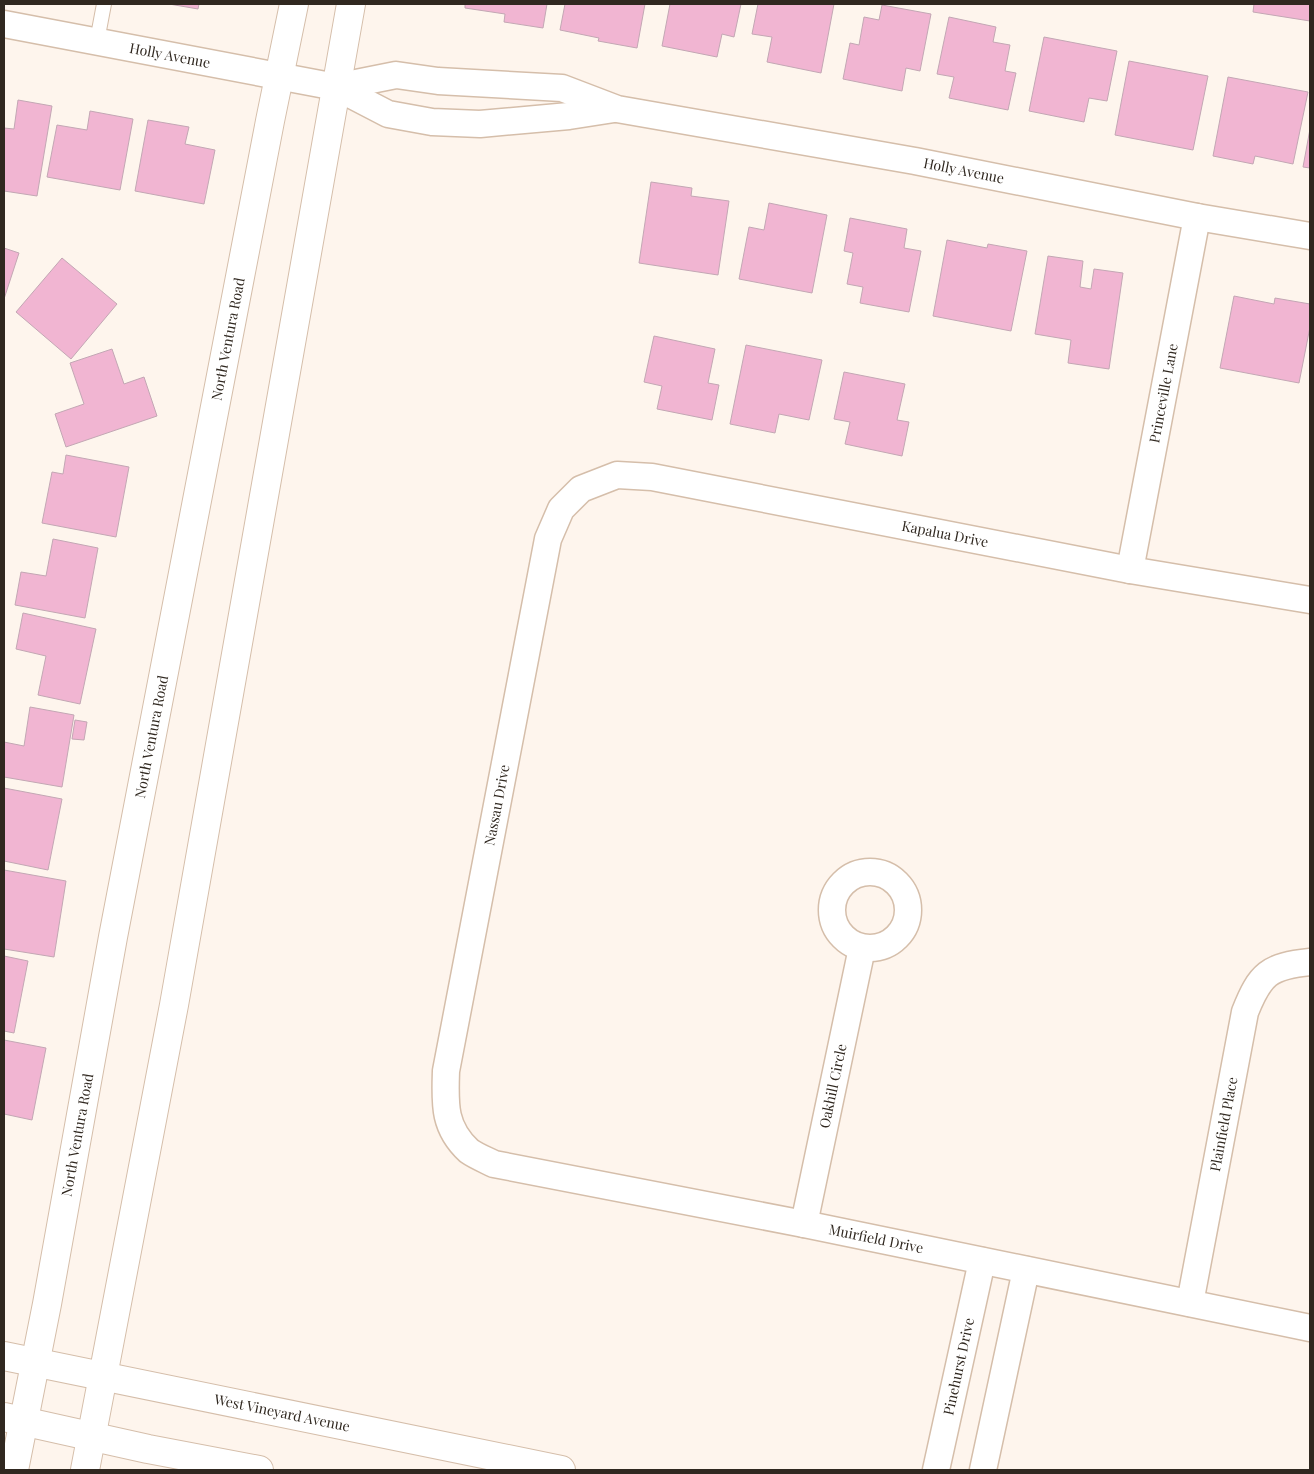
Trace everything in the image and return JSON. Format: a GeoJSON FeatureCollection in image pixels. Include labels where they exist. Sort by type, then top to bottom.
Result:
{"type":"FeatureCollection","features":[{"type":"Feature","properties":{"kind":"main road","name":"North Ventura Road"},"geometry":{"type":"LineString","coordinates":[[14,1470],[14,1419],[35,1362],[47,1304],[113,937],[278,77],[294,4]]}},
{"type":"Feature","properties":{"kind":"main road"},"geometry":{"type":"LineString","coordinates":[[85,1470],[174,1006],[351,4]]}},
{"type":"Feature","properties":{"kind":"main road","name":"West Vineyard Avenue"},"geometry":{"type":"LineString","coordinates":[[4,1356],[561,1470]]}},
{"type":"Feature","properties":{"kind":"main road"},"geometry":{"type":"LineString","coordinates":[[14,1419],[148,1449],[259,1470]]}},
{"type":"Feature","properties":{"kind":"street","name":"Holly Avenue"},"geometry":{"type":"LineString","coordinates":[[4,24],[336,87],[388,114],[432,122],[480,124],[569,116],[617,108]]}},
{"type":"Feature","properties":{"kind":"street","name":"Holly Avenue"},"geometry":{"type":"LineString","coordinates":[[336,87],[396,75],[438,82],[562,88],[617,108],[915,161],[1197,217],[1310,236]]}},
{"type":"Feature","properties":{"kind":"street","name":"Princeville Lane"},"geometry":{"type":"LineString","coordinates":[[1130,570],[1197,217]]}},
{"type":"Feature","properties":{"kind":"street","name":"Kapalua Drive"},"geometry":{"type":"LineString","coordinates":[[581,489],[617,475],[652,477],[1130,570],[1310,600]]}},
{"type":"Feature","properties":{"kind":"street","name":"Nassau Drive"},"geometry":{"type":"LineString","coordinates":[[452,1131],[445,1101],[446,1071],[548,539],[561,509],[581,489]]}},
{"type":"Feature","properties":{"kind":"street","name":"Oakhill Circle"},"geometry":{"type":"LineString","coordinates":[[804,1224],[862,948]]}},
{"type":"Feature","properties":{"kind":"street","name":"Plainfield Place"},"geometry":{"type":"LineString","coordinates":[[1190,1303],[1245,1012],[1254,990],[1266,974],[1299,963]]}},
{"type":"Feature","properties":{"kind":"street","name":"Muirfield Drive"},"geometry":{"type":"LineString","coordinates":[[452,1131],[470,1151],[494,1164],[804,1224],[1310,1328]]}},
{"type":"Feature","properties":{"kind":"street","name":"Pinehurst Drive"},"geometry":{"type":"LineString","coordinates":[[936,1470],[982,1261]]}},
{"type":"Feature","properties":{"kind":"street"},"geometry":{"type":"LineString","coordinates":[[983,1470],[1026,1270]]}},
{"type":"Feature","properties":{"kind":"lane"},"geometry":{"type":"LineString","coordinates":[[96,41],[104,4]]}},
{"type":"Feature","properties":{"kind":"building"},"geometry":{"type":"Polygon","coordinates":[[[169,4],[199,4],[198,9],[169,4]]]}},
{"type":"Feature","properties":{"kind":"building"},"geometry":{"type":"Polygon","coordinates":[[[465,4],[547,4],[543,28],[504,22],[505,14],[465,8],[465,4]]]}},
{"type":"Feature","properties":{"kind":"building"},"geometry":{"type":"Polygon","coordinates":[[[565,4],[645,4],[637,48],[598,41],[599,38],[560,30],[565,4]]]}},
{"type":"Feature","properties":{"kind":"building"},"geometry":{"type":"Polygon","coordinates":[[[670,4],[741,4],[734,37],[722,34],[717,57],[662,46],[670,4]]]}},
{"type":"Feature","properties":{"kind":"building"},"geometry":{"type":"Polygon","coordinates":[[[758,4],[834,4],[821,73],[767,62],[772,37],[752,34],[758,4]]]}},
{"type":"Feature","properties":{"kind":"building"},"geometry":{"type":"Polygon","coordinates":[[[1254,4],[1310,4],[1310,21],[1253,12],[1254,4]]]}},
{"type":"Feature","properties":{"kind":"building"},"geometry":{"type":"Polygon","coordinates":[[[882,5],[931,14],[920,71],[906,68],[902,91],[843,79],[850,43],[859,45],[864,17],[879,20],[882,5]]]}},
{"type":"Feature","properties":{"kind":"building"},"geometry":{"type":"Polygon","coordinates":[[[949,17],[996,27],[993,42],[1010,45],[1005,71],[1016,73],[1008,110],[949,98],[954,77],[937,74],[949,17]]]}},
{"type":"Feature","properties":{"kind":"building"},"geometry":{"type":"Polygon","coordinates":[[[1044,37],[1117,51],[1107,101],[1089,98],[1084,122],[1029,111],[1044,37]]]}},
{"type":"Feature","properties":{"kind":"building"},"geometry":{"type":"Polygon","coordinates":[[[1129,61],[1208,76],[1193,150],[1115,135],[1129,61]]]}},
{"type":"Feature","properties":{"kind":"building"},"geometry":{"type":"Polygon","coordinates":[[[1228,77],[1308,92],[1293,164],[1255,156],[1253,164],[1213,156],[1228,77]]]}},
{"type":"Feature","properties":{"kind":"building"},"geometry":{"type":"Polygon","coordinates":[[[18,100],[52,106],[37,196],[4,191],[4,128],[14,129],[18,100]]]}},
{"type":"Feature","properties":{"kind":"building"},"geometry":{"type":"Polygon","coordinates":[[[90,111],[133,119],[120,190],[47,177],[57,125],[87,130],[90,111]]]}},
{"type":"Feature","properties":{"kind":"building"},"geometry":{"type":"Polygon","coordinates":[[[148,120],[189,127],[185,144],[215,150],[204,204],[135,191],[148,120]]]}},
{"type":"Feature","properties":{"kind":"building"},"geometry":{"type":"Polygon","coordinates":[[[1310,129],[1310,168],[1303,167],[1310,129]]]}},
{"type":"Feature","properties":{"kind":"building"},"geometry":{"type":"Polygon","coordinates":[[[651,182],[692,188],[691,196],[729,201],[718,275],[639,263],[651,182]]]}},
{"type":"Feature","properties":{"kind":"building"},"geometry":{"type":"Polygon","coordinates":[[[769,203],[827,215],[812,293],[739,279],[749,227],[764,230],[769,203]]]}},
{"type":"Feature","properties":{"kind":"building"},"geometry":{"type":"Polygon","coordinates":[[[850,218],[907,229],[904,248],[921,251],[909,312],[860,303],[863,287],[847,284],[853,253],[844,251],[850,218]]]}},
{"type":"Feature","properties":{"kind":"building"},"geometry":{"type":"Polygon","coordinates":[[[947,240],[987,248],[988,244],[1027,251],[1011,331],[933,316],[947,240]]]}},
{"type":"Feature","properties":{"kind":"building"},"geometry":{"type":"Polygon","coordinates":[[[4,248],[19,253],[4,299],[4,248]]]}},
{"type":"Feature","properties":{"kind":"building"},"geometry":{"type":"Polygon","coordinates":[[[1048,256],[1083,261],[1080,287],[1091,289],[1094,269],[1123,273],[1109,369],[1068,363],[1071,340],[1035,334],[1048,256]]]}},
{"type":"Feature","properties":{"kind":"building"},"geometry":{"type":"Polygon","coordinates":[[[62,258],[117,304],[71,359],[16,312],[62,258]]]}},
{"type":"Feature","properties":{"kind":"building"},"geometry":{"type":"Polygon","coordinates":[[[1234,296],[1274,304],[1275,298],[1310,304],[1310,327],[1299,383],[1220,368],[1234,296]]]}},
{"type":"Feature","properties":{"kind":"building"},"geometry":{"type":"Polygon","coordinates":[[[654,336],[715,349],[708,383],[719,385],[712,420],[657,409],[662,386],[644,382],[654,336]]]}},
{"type":"Feature","properties":{"kind":"building"},"geometry":{"type":"Polygon","coordinates":[[[746,345],[822,360],[809,420],[779,414],[775,433],[730,424],[746,345]]]}},
{"type":"Feature","properties":{"kind":"building"},"geometry":{"type":"Polygon","coordinates":[[[112,349],[124,384],[144,377],[157,416],[66,447],[55,414],[84,404],[70,363],[112,349]]]}},
{"type":"Feature","properties":{"kind":"building"},"geometry":{"type":"Polygon","coordinates":[[[844,372],[905,384],[897,420],[909,422],[902,456],[845,444],[850,422],[834,419],[844,372]]]}},
{"type":"Feature","properties":{"kind":"building"},"geometry":{"type":"Polygon","coordinates":[[[66,455],[129,467],[116,537],[42,523],[52,472],[63,474],[66,455]]]}},
{"type":"Feature","properties":{"kind":"building"},"geometry":{"type":"Polygon","coordinates":[[[53,539],[98,548],[85,618],[15,605],[21,572],[46,576],[53,539]]]}},
{"type":"Feature","properties":{"kind":"building"},"geometry":{"type":"Polygon","coordinates":[[[23,613],[96,629],[80,704],[38,695],[46,656],[16,649],[23,613]]]}},
{"type":"Feature","properties":{"kind":"building"},"geometry":{"type":"Polygon","coordinates":[[[30,707],[74,715],[62,787],[4,777],[4,742],[24,746],[30,707]]]}},
{"type":"Feature","properties":{"kind":"building"},"geometry":{"type":"Polygon","coordinates":[[[75,720],[87,722],[84,740],[72,739],[75,720]]]}},
{"type":"Feature","properties":{"kind":"building"},"geometry":{"type":"Polygon","coordinates":[[[4,788],[62,799],[48,870],[4,861],[4,788]]]}},
{"type":"Feature","properties":{"kind":"building"},"geometry":{"type":"Polygon","coordinates":[[[4,870],[66,881],[54,957],[4,949],[4,870]]]}},
{"type":"Feature","properties":{"kind":"building"},"geometry":{"type":"Polygon","coordinates":[[[4,956],[28,961],[14,1033],[4,1031],[4,956]]]}},
{"type":"Feature","properties":{"kind":"building"},"geometry":{"type":"Polygon","coordinates":[[[4,1040],[46,1048],[32,1120],[4,1114],[4,1040]]]}}]}
